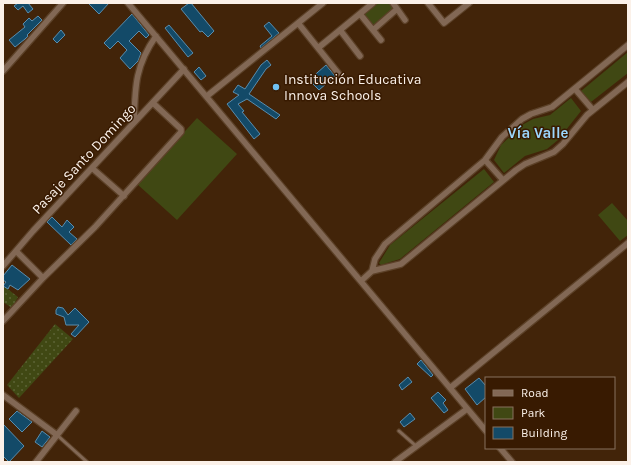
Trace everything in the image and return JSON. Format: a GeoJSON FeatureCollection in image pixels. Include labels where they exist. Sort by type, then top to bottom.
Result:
{"type":"FeatureCollection","features":[{"type":"Feature","properties":{"kind":"street"},"geometry":{"type":"LineString","coordinates":[[3,71],[63,3]]}},
{"type":"Feature","properties":{"kind":"street"},"geometry":{"type":"LineString","coordinates":[[128,3],[485,430]]}},
{"type":"Feature","properties":{"kind":"street"},"geometry":{"type":"LineString","coordinates":[[207,96],[323,3]]}},
{"type":"Feature","properties":{"kind":"street"},"geometry":{"type":"LineString","coordinates":[[318,48],[373,3]]}},
{"type":"Feature","properties":{"kind":"street"},"geometry":{"type":"LineString","coordinates":[[393,3],[405,20]]}},
{"type":"Feature","properties":{"kind":"street"},"geometry":{"type":"LineString","coordinates":[[428,3],[444,23],[465,4]]}},
{"type":"Feature","properties":{"kind":"street"},"geometry":{"type":"LineString","coordinates":[[372,30],[398,9]]}},
{"type":"Feature","properties":{"kind":"street"},"geometry":{"type":"LineString","coordinates":[[360,14],[381,40]]}},
{"type":"Feature","properties":{"kind":"street"},"geometry":{"type":"LineString","coordinates":[[298,23],[338,74]]}},
{"type":"Feature","properties":{"kind":"street"},"geometry":{"type":"LineString","coordinates":[[340,30],[360,56]]}},
{"type":"Feature","properties":{"kind":"street"},"geometry":{"type":"LineString","coordinates":[[134,122],[135,86],[145,52],[156,36]]}},
{"type":"Feature","properties":{"kind":"street"},"geometry":{"type":"LineString","coordinates":[[372,271],[375,259],[385,244],[486,160],[502,137],[522,119],[552,106],[628,45]]}},
{"type":"Feature","properties":{"kind":"street","name":"Pasaje Santo Domingo"},"geometry":{"type":"LineString","coordinates":[[3,266],[33,231],[184,69]]}},
{"type":"Feature","properties":{"kind":"street"},"geometry":{"type":"LineString","coordinates":[[361,281],[372,271],[401,264],[503,180],[525,164],[554,152],[564,144],[580,122],[628,82]]}},
{"type":"Feature","properties":{"kind":"street"},"geometry":{"type":"LineString","coordinates":[[575,89],[593,110]]}},
{"type":"Feature","properties":{"kind":"street"},"geometry":{"type":"LineString","coordinates":[[3,321],[43,278],[95,227],[181,132],[181,129],[153,103]]}},
{"type":"Feature","properties":{"kind":"street"},"geometry":{"type":"LineString","coordinates":[[486,160],[503,180]]}},
{"type":"Feature","properties":{"kind":"street"},"geometry":{"type":"LineString","coordinates":[[92,168],[124,196]]}},
{"type":"Feature","properties":{"kind":"street"},"geometry":{"type":"LineString","coordinates":[[450,388],[628,243]]}},
{"type":"Feature","properties":{"kind":"street"},"geometry":{"type":"LineString","coordinates":[[16,251],[43,278]]}},
{"type":"Feature","properties":{"kind":"street"},"geometry":{"type":"LineString","coordinates":[[3,394],[57,435]]}},
{"type":"Feature","properties":{"kind":"street"},"geometry":{"type":"LineString","coordinates":[[395,462],[467,409]]}},
{"type":"Feature","properties":{"kind":"street"},"geometry":{"type":"LineString","coordinates":[[36,462],[76,411]]}},
{"type":"Feature","properties":{"kind":"street"},"geometry":{"type":"LineString","coordinates":[[501,449],[512,462]]}},
{"type":"Feature","properties":{"kind":"lane"},"geometry":{"type":"LineString","coordinates":[[399,431],[416,446]]}},
{"type":"Feature","properties":{"kind":"lane"},"geometry":{"type":"LineString","coordinates":[[57,435],[87,462]]}},
{"type":"Feature","properties":{"kind":"green space"},"geometry":{"type":"Polygon","coordinates":[[[376,3],[391,3],[395,9],[373,27],[362,15],[376,3]]]}},
{"type":"Feature","properties":{"kind":"green space"},"geometry":{"type":"Polygon","coordinates":[[[628,52],[628,73],[591,102],[581,91],[628,52]]]}},
{"type":"Feature","properties":{"kind":"green space"},"geometry":{"type":"Polygon","coordinates":[[[571,98],[581,111],[558,140],[547,149],[525,156],[504,173],[494,160],[501,145],[522,125],[533,119],[550,115],[571,98]]]}},
{"type":"Feature","properties":{"kind":"green space"},"geometry":{"type":"Polygon","coordinates":[[[197,118],[237,154],[177,220],[137,184],[197,118]]]}},
{"type":"Feature","properties":{"kind":"green space"},"geometry":{"type":"Polygon","coordinates":[[[484,169],[494,182],[400,259],[381,265],[379,263],[390,245],[484,169]]]}},
{"type":"Feature","properties":{"kind":"green space"},"geometry":{"type":"Polygon","coordinates":[[[612,203],[628,221],[628,235],[620,241],[598,215],[612,203]]]}},
{"type":"Feature","properties":{"kind":"green space"},"geometry":{"type":"Polygon","coordinates":[[[5,287],[18,297],[12,308],[3,302],[3,290],[5,287]]]}},
{"type":"Feature","properties":{"kind":"green space"},"geometry":{"type":"Polygon","coordinates":[[[55,324],[73,339],[19,398],[7,385],[55,324]]]}},
{"type":"Feature","properties":{"kind":"building"},"geometry":{"type":"Polygon","coordinates":[[[18,3],[28,3],[33,9],[28,13],[23,6],[18,10],[14,6],[18,3]]]}},
{"type":"Feature","properties":{"kind":"building"},"geometry":{"type":"Polygon","coordinates":[[[88,3],[109,3],[99,14],[88,3]]]}},
{"type":"Feature","properties":{"kind":"building"},"geometry":{"type":"Polygon","coordinates":[[[191,3],[214,31],[208,37],[202,31],[200,32],[181,9],[191,3]]]}},
{"type":"Feature","properties":{"kind":"building"},"geometry":{"type":"Polygon","coordinates":[[[132,14],[149,35],[146,38],[139,31],[129,41],[141,53],[138,61],[130,69],[120,58],[127,50],[118,41],[110,49],[104,43],[132,14]]]}},
{"type":"Feature","properties":{"kind":"building"},"geometry":{"type":"Polygon","coordinates":[[[38,16],[42,20],[25,39],[15,47],[9,40],[25,27],[23,24],[29,18],[32,21],[38,16]]]}},
{"type":"Feature","properties":{"kind":"building"},"geometry":{"type":"Polygon","coordinates":[[[269,22],[279,33],[261,48],[260,46],[272,36],[264,26],[269,22]]]}},
{"type":"Feature","properties":{"kind":"building"},"geometry":{"type":"Polygon","coordinates":[[[169,25],[193,53],[188,57],[165,28],[169,25]]]}},
{"type":"Feature","properties":{"kind":"building"},"geometry":{"type":"Polygon","coordinates":[[[61,30],[65,35],[57,43],[53,39],[61,30]]]}},
{"type":"Feature","properties":{"kind":"building"},"geometry":{"type":"Polygon","coordinates":[[[267,60],[271,65],[266,69],[249,94],[280,115],[276,119],[247,99],[238,104],[244,111],[242,112],[260,134],[254,139],[227,104],[239,95],[233,92],[238,85],[245,89],[261,65],[267,60]]]}},
{"type":"Feature","properties":{"kind":"building"},"geometry":{"type":"Polygon","coordinates":[[[326,65],[335,76],[319,90],[309,80],[326,65]]]}},
{"type":"Feature","properties":{"kind":"building"},"geometry":{"type":"Polygon","coordinates":[[[199,67],[206,76],[201,80],[194,72],[199,67]]]}},
{"type":"Feature","properties":{"kind":"building"},"geometry":{"type":"Polygon","coordinates":[[[52,217],[62,227],[67,220],[74,227],[69,232],[77,239],[71,245],[47,222],[52,217]]]}},
{"type":"Feature","properties":{"kind":"building"},"geometry":{"type":"Polygon","coordinates":[[[12,265],[30,279],[18,290],[10,285],[8,289],[3,286],[6,282],[3,280],[3,276],[12,265]]]}},
{"type":"Feature","properties":{"kind":"building"},"geometry":{"type":"Polygon","coordinates":[[[58,307],[63,308],[68,315],[75,308],[89,322],[75,337],[71,334],[79,325],[66,325],[64,317],[56,314],[58,307]]]}},
{"type":"Feature","properties":{"kind":"building"},"geometry":{"type":"Polygon","coordinates":[[[421,360],[433,375],[431,377],[417,364],[421,360]]]}},
{"type":"Feature","properties":{"kind":"building"},"geometry":{"type":"Polygon","coordinates":[[[408,377],[412,382],[402,390],[399,385],[408,377]]]}},
{"type":"Feature","properties":{"kind":"building"},"geometry":{"type":"Polygon","coordinates":[[[479,378],[485,385],[485,398],[477,405],[465,389],[479,378]]]}},
{"type":"Feature","properties":{"kind":"building"},"geometry":{"type":"Polygon","coordinates":[[[438,392],[446,400],[443,403],[448,410],[444,413],[431,398],[438,392]]]}},
{"type":"Feature","properties":{"kind":"building"},"geometry":{"type":"Polygon","coordinates":[[[17,411],[32,422],[22,432],[9,419],[17,411]]]}},
{"type":"Feature","properties":{"kind":"building"},"geometry":{"type":"Polygon","coordinates":[[[410,413],[415,419],[404,427],[400,422],[410,413]]]}},
{"type":"Feature","properties":{"kind":"building"},"geometry":{"type":"Polygon","coordinates":[[[3,424],[24,446],[9,462],[3,456],[3,424]]]}},
{"type":"Feature","properties":{"kind":"building"},"geometry":{"type":"Polygon","coordinates":[[[42,431],[50,437],[42,447],[35,442],[42,431]]]}},
{"type":"Feature","properties":{"kind":"place","name":"Institución Educativa Innova Schools"},"geometry":{"type":"Point","coordinates":[276,87]}},
{"type":"Feature","properties":{"kind":"district","name":"Vía Valle"},"geometry":{"type":"Point","coordinates":[538,133]}}]}
